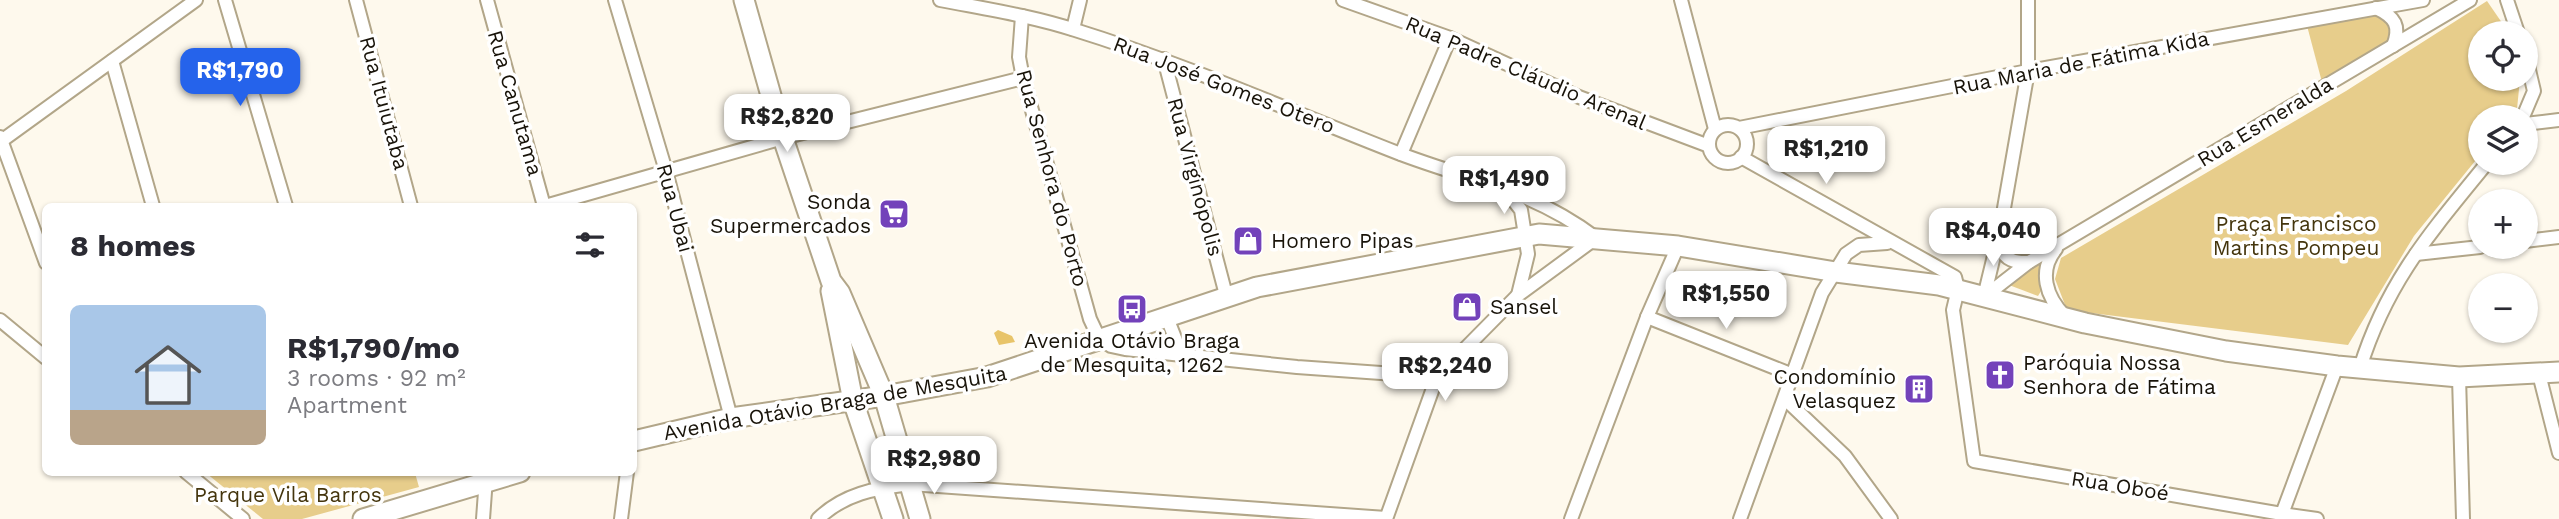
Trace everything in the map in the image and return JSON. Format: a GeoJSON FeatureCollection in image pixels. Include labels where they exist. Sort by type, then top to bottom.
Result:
{"type":"FeatureCollection","features":[{"type":"Feature","properties":{"kind":"main road"},"geometry":{"type":"LineString","coordinates":[[744,0],[783,138],[831,281],[884,396],[920,519]]}},
{"type":"Feature","properties":{"kind":"main road","name":"Avenida Otávio Braga de Mesquita"},"geometry":{"type":"LineString","coordinates":[[637,440],[731,418],[884,396],[1006,373],[1226,295],[1525,235],[1597,238],[1678,246],[1958,289],[2068,319],[2226,351],[2337,366],[2459,377],[2549,373]]}},
{"type":"Feature","properties":{"kind":"main road"},"geometry":{"type":"LineString","coordinates":[[831,281],[831,297],[853,401],[893,519]]}},
{"type":"Feature","properties":{"kind":"main road"},"geometry":{"type":"LineString","coordinates":[[363,519],[486,477]]}},
{"type":"Feature","properties":{"kind":"street"},"geometry":{"type":"LineString","coordinates":[[42,252],[1,140],[196,0]]}},
{"type":"Feature","properties":{"kind":"street"},"geometry":{"type":"LineString","coordinates":[[225,0],[285,203]]}},
{"type":"Feature","properties":{"kind":"street","name":"Rua Ituiutaba"},"geometry":{"type":"LineString","coordinates":[[356,0],[410,203]]}},
{"type":"Feature","properties":{"kind":"street","name":"Rua Canutama"},"geometry":{"type":"LineString","coordinates":[[487,0],[544,203]]}},
{"type":"Feature","properties":{"kind":"street","name":"Rua Ubai"},"geometry":{"type":"LineString","coordinates":[[615,0],[666,171],[731,418]]}},
{"type":"Feature","properties":{"kind":"street","name":"Rua José Gomes Otero"},"geometry":{"type":"LineString","coordinates":[[940,0],[1073,29],[1164,59],[1401,154],[1503,188],[1564,214],[1597,238]]}},
{"type":"Feature","properties":{"kind":"street"},"geometry":{"type":"LineString","coordinates":[[1073,29],[1080,0]]}},
{"type":"Feature","properties":{"kind":"street","name":"Rua Padre Cláudio Arenal"},"geometry":{"type":"LineString","coordinates":[[1343,0],[1450,38],[1579,97],[1709,146]]}},
{"type":"Feature","properties":{"kind":"street"},"geometry":{"type":"LineString","coordinates":[[1681,0],[1715,129],[1709,146],[1719,161],[1728,163],[1741,157],[1746,139],[1739,128],[1727,125],[1715,129]]}},
{"type":"Feature","properties":{"kind":"street"},"geometry":{"type":"LineString","coordinates":[[1984,297],[2000,231],[2028,71],[2028,0]]}},
{"type":"Feature","properties":{"kind":"street","name":"Rua Maria de Fátima Kida"},"geometry":{"type":"LineString","coordinates":[[1739,128],[2028,71],[2423,0]]}},
{"type":"Feature","properties":{"kind":"street","name":"Rua Esmeralda"},"geometry":{"type":"LineString","coordinates":[[1984,297],[2029,262],[2470,0]]}},
{"type":"Feature","properties":{"kind":"street"},"geometry":{"type":"LineString","coordinates":[[2507,0],[2514,21]]}},
{"type":"Feature","properties":{"kind":"street"},"geometry":{"type":"LineString","coordinates":[[2376,8],[2394,19],[2398,27],[2393,46]]}},
{"type":"Feature","properties":{"kind":"street","name":"Rua Senhora do Porto"},"geometry":{"type":"LineString","coordinates":[[1022,16],[1019,57],[1023,78],[1090,319],[1099,338]]}},
{"type":"Feature","properties":{"kind":"street"},"geometry":{"type":"LineString","coordinates":[[1401,154],[1450,38]]}},
{"type":"Feature","properties":{"kind":"street","name":"Rua Virginópolis"},"geometry":{"type":"LineString","coordinates":[[1164,59],[1226,295]]}},
{"type":"Feature","properties":{"kind":"street"},"geometry":{"type":"LineString","coordinates":[[113,61],[152,203]]}},
{"type":"Feature","properties":{"kind":"street"},"geometry":{"type":"LineString","coordinates":[[555,203],[783,138],[1023,78]]}},
{"type":"Feature","properties":{"kind":"street"},"geometry":{"type":"LineString","coordinates":[[2538,122],[2559,120]]}},
{"type":"Feature","properties":{"kind":"street"},"geometry":{"type":"LineString","coordinates":[[1741,157],[1955,277],[1958,289]]}},
{"type":"Feature","properties":{"kind":"street"},"geometry":{"type":"LineString","coordinates":[[2360,368],[2388,295],[2416,254],[2478,175]]}},
{"type":"Feature","properties":{"kind":"street"},"geometry":{"type":"LineString","coordinates":[[1503,188],[1521,210],[1528,254],[1517,296]]}},
{"type":"Feature","properties":{"kind":"street"},"geometry":{"type":"LineString","coordinates":[[2000,231],[2000,249],[2005,256],[2011,261],[2029,262]]}},
{"type":"Feature","properties":{"kind":"street"},"geometry":{"type":"LineString","coordinates":[[2538,239],[2559,237]]}},
{"type":"Feature","properties":{"kind":"street"},"geometry":{"type":"LineString","coordinates":[[818,519],[830,508],[855,495],[910,484],[1386,519],[1437,377],[1517,296],[1597,238]]}},
{"type":"Feature","properties":{"kind":"street"},"geometry":{"type":"LineString","coordinates":[[1740,519],[1822,293],[1846,254],[1859,245],[1873,242],[1895,244]]}},
{"type":"Feature","properties":{"kind":"street"},"geometry":{"type":"LineString","coordinates":[[2060,244],[2048,260],[2045,281],[2049,295],[2068,319]]}},
{"type":"Feature","properties":{"kind":"street"},"geometry":{"type":"LineString","coordinates":[[1571,519],[1647,317],[1678,246]]}},
{"type":"Feature","properties":{"kind":"street"},"geometry":{"type":"LineString","coordinates":[[2416,254],[2468,248]]}},
{"type":"Feature","properties":{"kind":"street","name":"Rua Oboé"},"geometry":{"type":"LineString","coordinates":[[1958,289],[1953,310],[1974,461],[2282,514]]}},
{"type":"Feature","properties":{"kind":"street"},"geometry":{"type":"LineString","coordinates":[[1166,315],[1182,356]]}},
{"type":"Feature","properties":{"kind":"street"},"geometry":{"type":"LineString","coordinates":[[1647,317],[1793,375]]}},
{"type":"Feature","properties":{"kind":"street"},"geometry":{"type":"LineString","coordinates":[[0,320],[42,355]]}},
{"type":"Feature","properties":{"kind":"street"},"geometry":{"type":"LineString","coordinates":[[1099,338],[1111,346],[1182,356],[1437,377]]}},
{"type":"Feature","properties":{"kind":"street"},"geometry":{"type":"LineString","coordinates":[[2317,519],[2282,514],[2337,366]]}},
{"type":"Feature","properties":{"kind":"street"},"geometry":{"type":"LineString","coordinates":[[2549,373],[2559,453]]}},
{"type":"Feature","properties":{"kind":"street"},"geometry":{"type":"LineString","coordinates":[[2459,377],[2463,519]]}},
{"type":"Feature","properties":{"kind":"street"},"geometry":{"type":"LineString","coordinates":[[1785,399],[1845,456],[1891,519]]}},
{"type":"Feature","properties":{"kind":"street"},"geometry":{"type":"LineString","coordinates":[[191,476],[243,519]]}},
{"type":"Feature","properties":{"kind":"street"},"geometry":{"type":"LineString","coordinates":[[621,519],[626,476]]}},
{"type":"Feature","properties":{"kind":"street"},"geometry":{"type":"LineString","coordinates":[[483,519],[486,477]]}},
{"type":"Feature","properties":{"kind":"green space","name":"Praça Francisco Martins Pompeu"},"geometry":{"type":"Polygon","coordinates":[[[2487,1],[2501,21],[2468,21],[2468,91],[2519,91],[2517,105],[2468,105],[2468,170],[2414,236],[2348,345],[2067,310],[2055,279],[2061,258],[2346,91],[2487,1]]]}},
{"type":"Feature","properties":{"kind":"green space"},"geometry":{"type":"Polygon","coordinates":[[[2386,14],[2392,19],[2390,43],[2323,86],[2306,22],[2386,14]]]}},
{"type":"Feature","properties":{"kind":"green space"},"geometry":{"type":"Polygon","coordinates":[[[2042,259],[2041,291],[2038,296],[2009,285],[2042,259]]]}},
{"type":"Feature","properties":{"kind":"green space","name":"Parque Vila Barros"},"geometry":{"type":"Polygon","coordinates":[[[210,476],[416,476],[419,487],[302,519],[263,519],[210,476]]]}},
{"type":"Feature","properties":{"kind":"shaded area"},"geometry":{"type":"Polygon","coordinates":[[[998,330],[1012,336],[1015,342],[999,345],[994,333],[998,330]]]}},
{"type":"Feature","properties":{"kind":"place","name":"Sonda Supermercados"},"geometry":{"type":"Point","coordinates":[894,214]}},
{"type":"Feature","properties":{"kind":"place","name":"Homero Pipas"},"geometry":{"type":"Point","coordinates":[1248,241]}},
{"type":"Feature","properties":{"kind":"place","name":"Sansel"},"geometry":{"type":"Point","coordinates":[1467,307]}},
{"type":"Feature","properties":{"kind":"place","name":"Avenida Otávio Braga de Mesquita, 1262"},"geometry":{"type":"Point","coordinates":[1132,309]}},
{"type":"Feature","properties":{"kind":"place","name":"Paróquia Nossa Senhora de Fátima"},"geometry":{"type":"Point","coordinates":[2000,375]}},
{"type":"Feature","properties":{"kind":"place","name":"Condomínio Velasquez"},"geometry":{"type":"Point","coordinates":[1919,389]}}]}
